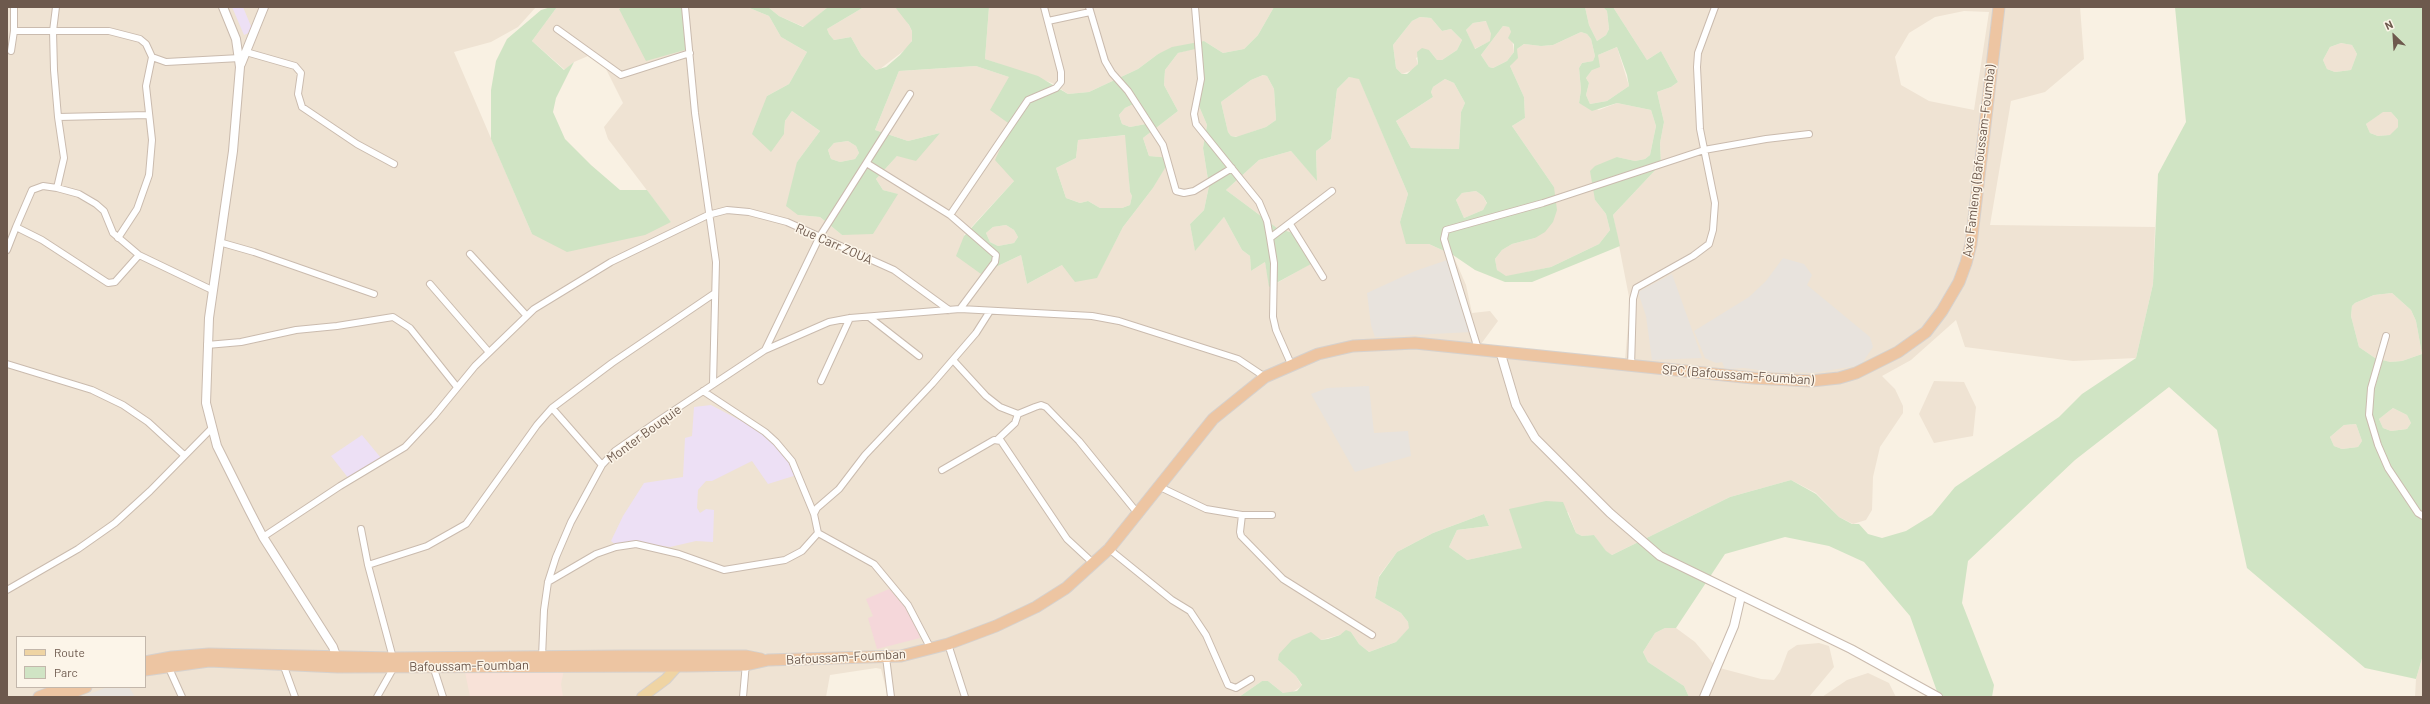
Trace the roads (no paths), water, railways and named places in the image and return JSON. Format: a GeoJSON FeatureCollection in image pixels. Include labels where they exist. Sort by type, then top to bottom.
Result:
{"type":"FeatureCollection","features":[{"type":"Feature","properties":{"kind":"highway","name":"Axe Famleng (Bafoussam-Foumba)"},"geometry":{"type":"LineString","coordinates":[[1910,344],[1926,332],[1942,311],[1959,282],[1966,263],[1971,244],[1999,7]]}},
{"type":"Feature","properties":{"kind":"highway","name":"SPC (Bafoussam-Foumban)"},"geometry":{"type":"LineString","coordinates":[[1265,377],[1291,364],[1318,354],[1353,346],[1415,343],[1500,351],[1631,367],[1753,378],[1822,380],[1839,378],[1865,369],[1910,344]]}},
{"type":"Feature","properties":{"kind":"highway","name":"Bafoussam-Foumban"},"geometry":{"type":"LineString","coordinates":[[394,663],[746,661],[886,657],[931,649],[948,644],[1036,607],[1066,588],[1109,549],[1139,515],[1192,444],[1213,419],[1265,377]]}},
{"type":"Feature","properties":{"kind":"highway"},"geometry":{"type":"LineString","coordinates":[[146,662],[284,660],[394,663]]}},
{"type":"Feature","properties":{"kind":"highway"},"geometry":{"type":"LineString","coordinates":[[146,670],[170,661]]}},
{"type":"Feature","properties":{"kind":"highway","name":"Bafoussam-Foumban"},"geometry":{"type":"LineString","coordinates":[[394,663],[433,666],[543,661]]}},
{"type":"Feature","properties":{"kind":"highway"},"geometry":{"type":"LineString","coordinates":[[42,696],[62,688]]}},
{"type":"Feature","properties":{"kind":"highway"},"geometry":{"type":"LineString","coordinates":[[60,697],[83,688]]}},
{"type":"Feature","properties":{"kind":"main road"},"geometry":{"type":"LineString","coordinates":[[642,697],[687,661]]}},
{"type":"Feature","properties":{"kind":"main road"},"geometry":{"type":"LineString","coordinates":[[652,697],[687,661]]}},
{"type":"Feature","properties":{"kind":"street"},"geometry":{"type":"LineString","coordinates":[[11,51],[14,30],[14,7]]}},
{"type":"Feature","properties":{"kind":"street"},"geometry":{"type":"LineString","coordinates":[[56,7],[53,31],[56,105],[64,158],[57,188]]}},
{"type":"Feature","properties":{"kind":"street"},"geometry":{"type":"LineString","coordinates":[[223,7],[243,55]]}},
{"type":"Feature","properties":{"kind":"street"},"geometry":{"type":"LineString","coordinates":[[264,7],[243,55],[240,67],[233,152],[212,290],[207,344],[206,404],[211,429],[217,446],[263,537],[338,662]]}},
{"type":"Feature","properties":{"kind":"street"},"geometry":{"type":"LineString","coordinates":[[685,7],[708,215],[716,262],[713,384]]}},
{"type":"Feature","properties":{"kind":"street"},"geometry":{"type":"LineString","coordinates":[[950,216],[1028,100],[1056,88],[1061,82],[1061,72],[1044,7]]}},
{"type":"Feature","properties":{"kind":"street"},"geometry":{"type":"LineString","coordinates":[[1195,7],[1201,79],[1194,114],[1196,124],[1203,135],[1259,202],[1267,221],[1274,263],[1273,317],[1276,330],[1291,364]]}},
{"type":"Feature","properties":{"kind":"street"},"geometry":{"type":"LineString","coordinates":[[1631,367],[1633,299],[1636,288],[1644,282],[1693,256],[1709,244],[1716,203],[1704,150],[1697,101],[1696,67],[1698,53],[1715,7]]}},
{"type":"Feature","properties":{"kind":"street"},"geometry":{"type":"LineString","coordinates":[[1048,21],[1090,9],[1105,61],[1112,73],[1128,91],[1163,145],[1176,191],[1184,194],[1194,191],[1232,168]]}},
{"type":"Feature","properties":{"kind":"street"},"geometry":{"type":"LineString","coordinates":[[557,29],[620,75],[690,53]]}},
{"type":"Feature","properties":{"kind":"street"},"geometry":{"type":"LineString","coordinates":[[14,30],[109,31],[140,38],[146,44],[152,57],[146,86],[148,115],[152,140],[149,175],[137,209],[118,238]]}},
{"type":"Feature","properties":{"kind":"street"},"geometry":{"type":"LineString","coordinates":[[152,57],[166,62],[243,55],[295,66],[301,73],[298,94],[302,107],[357,144],[394,164]]}},
{"type":"Feature","properties":{"kind":"street"},"geometry":{"type":"LineString","coordinates":[[765,350],[820,236],[868,164],[910,94]]}},
{"type":"Feature","properties":{"kind":"street"},"geometry":{"type":"LineString","coordinates":[[58,117],[148,115]]}},
{"type":"Feature","properties":{"kind":"street"},"geometry":{"type":"LineString","coordinates":[[1478,349],[1444,239],[1446,230],[1543,203],[1704,150],[1766,138],[1809,134]]}},
{"type":"Feature","properties":{"kind":"street"},"geometry":{"type":"LineString","coordinates":[[868,164],[950,216],[996,255],[995,262],[960,309]]}},
{"type":"Feature","properties":{"kind":"street"},"geometry":{"type":"LineString","coordinates":[[7,250],[32,190],[43,186],[57,188],[79,194],[96,204],[104,211],[113,233],[139,255],[212,290]]}},
{"type":"Feature","properties":{"kind":"street"},"geometry":{"type":"LineString","coordinates":[[1270,238],[1332,191]]}},
{"type":"Feature","properties":{"kind":"street","name":"Rue Carr ZOUA"},"geometry":{"type":"LineString","coordinates":[[263,537],[340,486],[405,447],[434,416],[488,351],[526,315],[605,265],[708,215],[727,210],[749,212],[787,222],[894,270],[949,310]]}},
{"type":"Feature","properties":{"kind":"street"},"geometry":{"type":"LineString","coordinates":[[1290,224],[1323,277]]}},
{"type":"Feature","properties":{"kind":"street"},"geometry":{"type":"LineString","coordinates":[[16,227],[42,240],[108,283],[115,282],[139,255]]}},
{"type":"Feature","properties":{"kind":"street"},"geometry":{"type":"LineString","coordinates":[[219,242],[254,252],[374,294]]}},
{"type":"Feature","properties":{"kind":"street"},"geometry":{"type":"LineString","coordinates":[[470,254],[526,315]]}},
{"type":"Feature","properties":{"kind":"street"},"geometry":{"type":"LineString","coordinates":[[430,284],[488,351]]}},
{"type":"Feature","properties":{"kind":"street"},"geometry":{"type":"LineString","coordinates":[[368,565],[427,546],[466,524],[537,425],[552,408],[612,363],[715,293]]}},
{"type":"Feature","properties":{"kind":"street","name":"Monter Bouquie"},"geometry":{"type":"LineString","coordinates":[[543,661],[544,610],[548,582],[571,522],[602,465],[615,451],[765,350],[828,322],[850,318],[960,309],[1092,316],[1119,321],[1238,359],[1265,377]]}},
{"type":"Feature","properties":{"kind":"street"},"geometry":{"type":"LineString","coordinates":[[814,514],[817,508],[839,489],[865,455],[953,360],[976,333],[990,310]]}},
{"type":"Feature","properties":{"kind":"street"},"geometry":{"type":"LineString","coordinates":[[207,344],[241,342],[272,337],[296,330],[337,326],[394,317],[410,328],[457,387]]}},
{"type":"Feature","properties":{"kind":"street"},"geometry":{"type":"LineString","coordinates":[[869,317],[919,356]]}},
{"type":"Feature","properties":{"kind":"street"},"geometry":{"type":"LineString","coordinates":[[821,381],[850,318]]}},
{"type":"Feature","properties":{"kind":"street"},"geometry":{"type":"LineString","coordinates":[[2386,336],[2371,388],[2369,415],[2378,445],[2388,468],[2418,513],[2423,516]]}},
{"type":"Feature","properties":{"kind":"street"},"geometry":{"type":"LineString","coordinates":[[1500,351],[1522,418],[1535,438],[1563,468],[1660,556],[1851,649],[1938,697]]}},
{"type":"Feature","properties":{"kind":"street"},"geometry":{"type":"LineString","coordinates":[[953,360],[986,396],[1000,407],[1018,414],[1041,405],[1046,408],[1079,441],[1139,515]]}},
{"type":"Feature","properties":{"kind":"street"},"geometry":{"type":"LineString","coordinates":[[8,367],[92,390],[122,405],[148,422],[184,455]]}},
{"type":"Feature","properties":{"kind":"street"},"geometry":{"type":"LineString","coordinates":[[703,391],[765,432],[776,442],[792,461],[814,514],[818,533],[874,564],[908,606],[931,649]]}},
{"type":"Feature","properties":{"kind":"street"},"geometry":{"type":"LineString","coordinates":[[552,408],[602,465]]}},
{"type":"Feature","properties":{"kind":"street"},"geometry":{"type":"LineString","coordinates":[[942,470],[970,453],[998,439],[1015,424],[1018,414]]}},
{"type":"Feature","properties":{"kind":"street"},"geometry":{"type":"LineString","coordinates":[[7,590],[78,549],[115,523],[150,491],[211,429]]}},
{"type":"Feature","properties":{"kind":"street"},"geometry":{"type":"LineString","coordinates":[[998,439],[1067,539],[1094,564]]}},
{"type":"Feature","properties":{"kind":"street"},"geometry":{"type":"LineString","coordinates":[[1160,487],[1206,509],[1242,515],[1272,515]]}},
{"type":"Feature","properties":{"kind":"street"},"geometry":{"type":"LineString","coordinates":[[1242,515],[1240,532],[1242,536],[1283,579],[1372,635]]}},
{"type":"Feature","properties":{"kind":"street"},"geometry":{"type":"LineString","coordinates":[[361,529],[368,565],[394,663],[377,697]]}},
{"type":"Feature","properties":{"kind":"street"},"geometry":{"type":"LineString","coordinates":[[548,582],[580,562],[616,547],[636,544],[647,546],[679,554],[715,568],[733,570],[785,560],[802,551],[818,533]]}},
{"type":"Feature","properties":{"kind":"street"},"geometry":{"type":"LineString","coordinates":[[1109,549],[1172,600],[1190,612],[1206,635],[1228,685],[1236,688],[1251,679]]}},
{"type":"Feature","properties":{"kind":"street"},"geometry":{"type":"LineString","coordinates":[[1704,697],[1734,626],[1741,596]]}},
{"type":"Feature","properties":{"kind":"street"},"geometry":{"type":"LineString","coordinates":[[948,644],[965,697]]}},
{"type":"Feature","properties":{"kind":"street"},"geometry":{"type":"LineString","coordinates":[[886,657],[891,697]]}},
{"type":"Feature","properties":{"kind":"street"},"geometry":{"type":"LineString","coordinates":[[284,660],[295,697]]}},
{"type":"Feature","properties":{"kind":"street"},"geometry":{"type":"LineString","coordinates":[[170,661],[182,697]]}},
{"type":"Feature","properties":{"kind":"street"},"geometry":{"type":"LineString","coordinates":[[743,697],[746,661]]}},
{"type":"Feature","properties":{"kind":"street"},"geometry":{"type":"LineString","coordinates":[[433,666],[443,697]]}}]}
